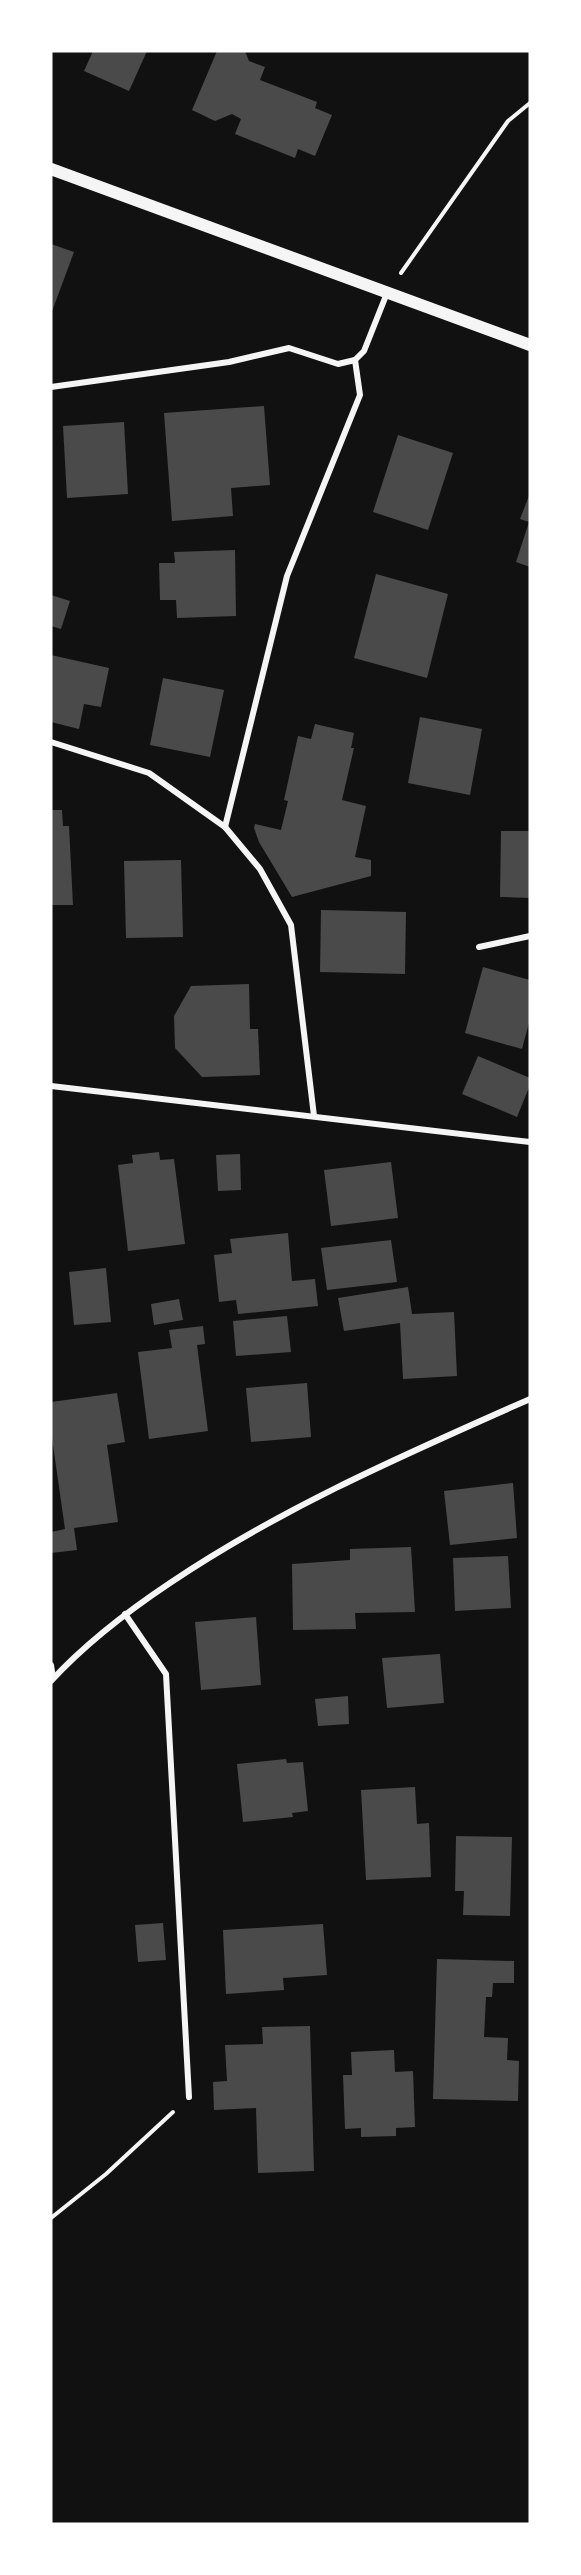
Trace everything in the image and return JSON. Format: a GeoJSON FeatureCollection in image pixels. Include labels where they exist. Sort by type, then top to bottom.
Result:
{"type":"FeatureCollection","features":[{"type":"Feature","properties":{"kind":"main road"},"geometry":{"type":"LineString","coordinates":[[51,169],[530,345]]}},
{"type":"Feature","properties":{"kind":"street"},"geometry":{"type":"LineString","coordinates":[[51,387],[229,362],[289,348],[338,363],[355,360],[364,351],[387,293]]}},
{"type":"Feature","properties":{"kind":"street"},"geometry":{"type":"LineString","coordinates":[[225,827],[287,576],[360,395],[355,360]]}},
{"type":"Feature","properties":{"kind":"street"},"geometry":{"type":"LineString","coordinates":[[51,742],[149,773],[225,827],[260,869],[291,925],[314,1116]]}},
{"type":"Feature","properties":{"kind":"street"},"geometry":{"type":"LineString","coordinates":[[479,947],[530,936]]}},
{"type":"Feature","properties":{"kind":"street"},"geometry":{"type":"LineString","coordinates":[[51,1086],[530,1142]]}},
{"type":"Feature","properties":{"kind":"street"},"geometry":{"type":"LineString","coordinates":[[52,1679],[125,1614],[238,1538],[381,1465],[530,1399]]}},
{"type":"Feature","properties":{"kind":"street"},"geometry":{"type":"LineString","coordinates":[[125,1614],[166,1674],[189,2097]]}},
{"type":"Feature","properties":{"kind":"street"},"geometry":{"type":"LineString","coordinates":[[51,1665],[52,1679]]}},
{"type":"Feature","properties":{"kind":"path"},"geometry":{"type":"LineString","coordinates":[[387,293],[508,121],[530,103]]}},
{"type":"Feature","properties":{"kind":"path"},"geometry":{"type":"LineString","coordinates":[[51,2218],[106,2174],[189,2097]]}},
{"type":"Feature","properties":{"kind":"building"},"geometry":{"type":"Polygon","coordinates":[[[93,51],[147,51],[129,91],[84,71],[93,51]]]}},
{"type":"Feature","properties":{"kind":"building"},"geometry":{"type":"Polygon","coordinates":[[[217,51],[245,51],[249,61],[265,67],[260,80],[317,102],[315,108],[332,115],[315,156],[298,149],[295,158],[235,134],[241,119],[232,114],[215,121],[192,110],[217,51]]]}},
{"type":"Feature","properties":{"kind":"building"},"geometry":{"type":"Polygon","coordinates":[[[51,244],[74,252],[51,314],[51,244]]]}},
{"type":"Feature","properties":{"kind":"building"},"geometry":{"type":"Polygon","coordinates":[[[264,406],[270,485],[231,488],[233,516],[172,521],[164,413],[264,406]]]}},
{"type":"Feature","properties":{"kind":"building"},"geometry":{"type":"Polygon","coordinates":[[[124,422],[128,494],[67,498],[63,426],[124,422]]]}},
{"type":"Feature","properties":{"kind":"building"},"geometry":{"type":"Polygon","coordinates":[[[398,435],[453,453],[428,530],[373,512],[398,435]]]}},
{"type":"Feature","properties":{"kind":"building"},"geometry":{"type":"Polygon","coordinates":[[[530,493],[530,567],[516,562],[529,522],[520,519],[530,493]]]}},
{"type":"Feature","properties":{"kind":"building"},"geometry":{"type":"Polygon","coordinates":[[[235,550],[236,616],[177,618],[176,600],[160,600],[159,563],[175,563],[174,552],[235,550]]]}},
{"type":"Feature","properties":{"kind":"building"},"geometry":{"type":"Polygon","coordinates":[[[376,574],[448,594],[427,678],[354,658],[376,574]]]}},
{"type":"Feature","properties":{"kind":"building"},"geometry":{"type":"Polygon","coordinates":[[[51,595],[70,601],[61,629],[51,626],[51,595]]]}},
{"type":"Feature","properties":{"kind":"building"},"geometry":{"type":"Polygon","coordinates":[[[51,655],[109,668],[101,707],[84,704],[79,729],[51,722],[51,655]]]}},
{"type":"Feature","properties":{"kind":"building"},"geometry":{"type":"Polygon","coordinates":[[[163,678],[224,690],[210,757],[150,745],[163,678]]]}},
{"type":"Feature","properties":{"kind":"building"},"geometry":{"type":"Polygon","coordinates":[[[420,717],[482,729],[470,795],[408,783],[420,717]]]}},
{"type":"Feature","properties":{"kind":"building"},"geometry":{"type":"Polygon","coordinates":[[[315,724],[354,733],[351,748],[354,748],[342,800],[366,806],[355,857],[371,860],[371,876],[292,897],[259,842],[254,828],[255,824],[281,830],[288,801],[284,800],[298,736],[311,739],[315,724]]]}},
{"type":"Feature","properties":{"kind":"building"},"geometry":{"type":"Polygon","coordinates":[[[51,810],[62,810],[63,826],[69,826],[73,905],[51,905],[51,810]]]}},
{"type":"Feature","properties":{"kind":"building"},"geometry":{"type":"Polygon","coordinates":[[[501,831],[530,831],[530,898],[500,897],[501,831]]]}},
{"type":"Feature","properties":{"kind":"building"},"geometry":{"type":"Polygon","coordinates":[[[181,860],[183,937],[126,938],[124,861],[181,860]]]}},
{"type":"Feature","properties":{"kind":"building"},"geometry":{"type":"Polygon","coordinates":[[[321,910],[406,912],[405,974],[320,972],[321,910]]]}},
{"type":"Feature","properties":{"kind":"building"},"geometry":{"type":"Polygon","coordinates":[[[483,967],[530,980],[530,1019],[522,1049],[465,1033],[483,967]]]}},
{"type":"Feature","properties":{"kind":"building"},"geometry":{"type":"Polygon","coordinates":[[[249,984],[250,1029],[258,1029],[260,1075],[202,1077],[175,1048],[174,1016],[191,986],[249,984]]]}},
{"type":"Feature","properties":{"kind":"building"},"geometry":{"type":"Polygon","coordinates":[[[478,1056],[530,1078],[530,1085],[517,1117],[462,1094],[478,1056]]]}},
{"type":"Feature","properties":{"kind":"building"},"geometry":{"type":"Polygon","coordinates":[[[159,1152],[160,1160],[174,1159],[185,1244],[128,1251],[118,1165],[133,1163],[132,1155],[159,1152]]]}},
{"type":"Feature","properties":{"kind":"building"},"geometry":{"type":"Polygon","coordinates":[[[240,1154],[241,1190],[218,1191],[216,1155],[240,1154]]]}},
{"type":"Feature","properties":{"kind":"building"},"geometry":{"type":"Polygon","coordinates":[[[391,1162],[398,1218],[331,1226],[324,1170],[391,1162]]]}},
{"type":"Feature","properties":{"kind":"building"},"geometry":{"type":"Polygon","coordinates":[[[288,1233],[292,1281],[315,1279],[318,1306],[238,1314],[236,1300],[219,1302],[214,1255],[232,1253],[230,1239],[288,1233]]]}},
{"type":"Feature","properties":{"kind":"building"},"geometry":{"type":"Polygon","coordinates":[[[391,1240],[397,1282],[327,1290],[321,1248],[391,1240]]]}},
{"type":"Feature","properties":{"kind":"building"},"geometry":{"type":"Polygon","coordinates":[[[106,1268],[111,1322],[74,1325],[69,1272],[106,1268]]]}},
{"type":"Feature","properties":{"kind":"building"},"geometry":{"type":"Polygon","coordinates":[[[408,1287],[412,1314],[454,1312],[457,1376],[403,1379],[400,1323],[344,1331],[338,1298],[408,1287]]]}},
{"type":"Feature","properties":{"kind":"building"},"geometry":{"type":"Polygon","coordinates":[[[179,1299],[183,1320],[154,1325],[151,1304],[179,1299]]]}},
{"type":"Feature","properties":{"kind":"building"},"geometry":{"type":"Polygon","coordinates":[[[287,1316],[291,1352],[236,1356],[233,1321],[287,1316]]]}},
{"type":"Feature","properties":{"kind":"building"},"geometry":{"type":"Polygon","coordinates":[[[203,1326],[205,1344],[197,1345],[208,1431],[149,1439],[138,1352],[172,1348],[169,1330],[203,1326]]]}},
{"type":"Feature","properties":{"kind":"building"},"geometry":{"type":"Polygon","coordinates":[[[307,1383],[311,1437],[251,1442],[246,1388],[307,1383]]]}},
{"type":"Feature","properties":{"kind":"building"},"geometry":{"type":"Polygon","coordinates":[[[117,1393],[125,1442],[107,1445],[118,1522],[74,1528],[77,1550],[51,1553],[51,1532],[65,1529],[51,1431],[51,1402],[117,1393]]]}},
{"type":"Feature","properties":{"kind":"building"},"geometry":{"type":"Polygon","coordinates":[[[513,1483],[517,1538],[450,1545],[444,1491],[513,1483]]]}},
{"type":"Feature","properties":{"kind":"building"},"geometry":{"type":"Polygon","coordinates":[[[411,1547],[415,1612],[355,1613],[356,1629],[293,1630],[292,1564],[350,1560],[350,1549],[411,1547]]]}},
{"type":"Feature","properties":{"kind":"building"},"geometry":{"type":"Polygon","coordinates":[[[508,1556],[511,1608],[455,1611],[453,1558],[508,1556]]]}},
{"type":"Feature","properties":{"kind":"building"},"geometry":{"type":"Polygon","coordinates":[[[256,1617],[261,1685],[201,1690],[195,1622],[256,1617]]]}},
{"type":"Feature","properties":{"kind":"building"},"geometry":{"type":"Polygon","coordinates":[[[440,1654],[444,1703],[387,1708],[382,1658],[440,1654]]]}},
{"type":"Feature","properties":{"kind":"building"},"geometry":{"type":"Polygon","coordinates":[[[348,1696],[349,1724],[318,1726],[315,1699],[348,1696]]]}},
{"type":"Feature","properties":{"kind":"building"},"geometry":{"type":"Polygon","coordinates":[[[286,1759],[287,1763],[303,1762],[308,1811],[292,1813],[293,1817],[243,1822],[237,1764],[286,1759]]]}},
{"type":"Feature","properties":{"kind":"building"},"geometry":{"type":"Polygon","coordinates":[[[415,1787],[417,1824],[429,1823],[431,1877],[366,1880],[361,1790],[415,1787]]]}},
{"type":"Feature","properties":{"kind":"building"},"geometry":{"type":"Polygon","coordinates":[[[456,1836],[512,1837],[510,1916],[463,1915],[464,1891],[455,1891],[456,1836]]]}},
{"type":"Feature","properties":{"kind":"building"},"geometry":{"type":"Polygon","coordinates":[[[163,1923],[166,1960],[138,1962],[135,1925],[163,1923]]]}},
{"type":"Feature","properties":{"kind":"building"},"geometry":{"type":"Polygon","coordinates":[[[323,1924],[327,1975],[283,1978],[284,1990],[226,1994],[223,1930],[323,1924]]]}},
{"type":"Feature","properties":{"kind":"building"},"geometry":{"type":"Polygon","coordinates":[[[437,1959],[514,1961],[514,1983],[493,1983],[492,1997],[486,1997],[484,2037],[508,2038],[507,2060],[519,2061],[518,2101],[433,2099],[437,1959]]]}},
{"type":"Feature","properties":{"kind":"building"},"geometry":{"type":"Polygon","coordinates":[[[310,2026],[314,2171],[258,2173],[256,2108],[214,2110],[213,2082],[227,2081],[225,2045],[263,2044],[262,2027],[310,2026]]]}},
{"type":"Feature","properties":{"kind":"building"},"geometry":{"type":"Polygon","coordinates":[[[394,2050],[395,2072],[413,2071],[415,2127],[396,2128],[396,2136],[361,2137],[361,2128],[345,2129],[343,2075],[352,2075],[351,2052],[394,2050]]]}}]}
